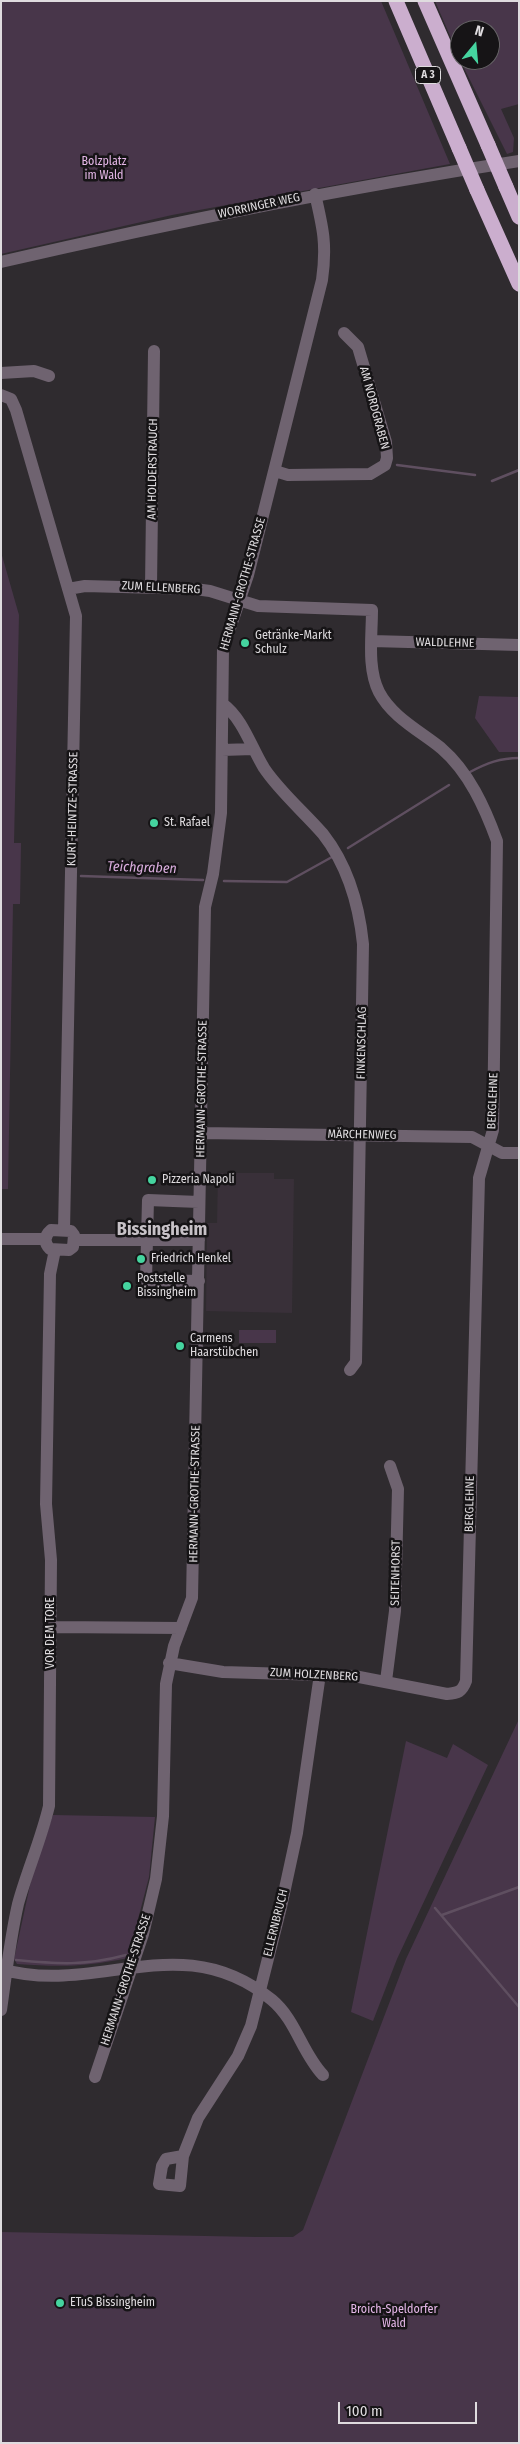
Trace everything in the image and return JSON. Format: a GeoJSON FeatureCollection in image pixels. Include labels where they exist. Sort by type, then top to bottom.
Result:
{"type":"FeatureCollection","features":[{"type":"Feature","properties":{"kind":"highway","name":"A 3"},"geometry":{"type":"LineString","coordinates":[[396,1],[519,284]]}},
{"type":"Feature","properties":{"kind":"highway","name":"A 3"},"geometry":{"type":"LineString","coordinates":[[425,1],[519,218]]}},
{"type":"Feature","properties":{"kind":"street","name":"WORRINGER WEG"},"geometry":{"type":"LineString","coordinates":[[1,262],[139,230],[315,194],[519,161]]}},
{"type":"Feature","properties":{"kind":"street","name":"HERMANN-GROTHE-STRASSE"},"geometry":{"type":"LineString","coordinates":[[95,2077],[143,1934],[156,1879],[163,1816],[166,1684],[169,1664],[192,1598],[205,906],[213,874],[221,813],[223,649],[238,600],[248,576],[325,261],[325,234],[315,194]]}},
{"type":"Feature","properties":{"kind":"street","name":"AM NORDGRABEN"},"geometry":{"type":"LineString","coordinates":[[275,471],[288,475],[370,474],[385,465],[387,458],[386,442],[358,347],[344,333]]}},
{"type":"Feature","properties":{"kind":"street","name":"AM HOLDERSTRAUCH"},"geometry":{"type":"LineString","coordinates":[[151,587],[154,351]]}},
{"type":"Feature","properties":{"kind":"street"},"geometry":{"type":"LineString","coordinates":[[1,373],[34,371],[49,376]]}},
{"type":"Feature","properties":{"kind":"street","name":"KURT-HEINTZE-STRASSE"},"geometry":{"type":"LineString","coordinates":[[6,397],[16,410],[76,616],[64,1230]]}},
{"type":"Feature","properties":{"kind":"street","name":"ZUM ELLENBERG"},"geometry":{"type":"LineString","coordinates":[[68,589],[85,586],[151,587],[210,591],[258,606],[372,610]]}},
{"type":"Feature","properties":{"kind":"street","name":"BERGLEHNE"},"geometry":{"type":"LineString","coordinates":[[372,610],[374,679],[380,693],[395,713],[443,750],[466,776],[488,815],[497,841],[493,1130],[480,1178],[466,1681],[463,1689],[457,1693]]}},
{"type":"Feature","properties":{"kind":"street","name":"WALDLEHNE"},"geometry":{"type":"LineString","coordinates":[[372,642],[519,645]]}},
{"type":"Feature","properties":{"kind":"street","name":"FINKENSCHLAG"},"geometry":{"type":"LineString","coordinates":[[223,704],[234,712],[265,770],[323,835],[336,854],[346,872],[360,911],[364,944],[361,1135],[356,1362],[350,1370]]}},
{"type":"Feature","properties":{"kind":"street"},"geometry":{"type":"LineString","coordinates":[[222,750],[253,749]]}},
{"type":"Feature","properties":{"kind":"street","name":"MÄRCHENWEG"},"geometry":{"type":"LineString","coordinates":[[201,1133],[472,1137],[502,1153],[519,1153]]}},
{"type":"Feature","properties":{"kind":"street"},"geometry":{"type":"LineString","coordinates":[[199,1202],[148,1200],[146,1280],[199,1281]]}},
{"type":"Feature","properties":{"kind":"street"},"geometry":{"type":"LineString","coordinates":[[51,1230],[64,1230],[71,1231],[75,1240],[73,1247],[69,1250],[50,1249],[45,1240],[46,1234],[51,1230]]}},
{"type":"Feature","properties":{"kind":"street"},"geometry":{"type":"LineString","coordinates":[[1,1239],[45,1240]]}},
{"type":"Feature","properties":{"kind":"street"},"geometry":{"type":"LineString","coordinates":[[75,1240],[200,1240]]}},
{"type":"Feature","properties":{"kind":"street","name":"VOR DEM TORE"},"geometry":{"type":"LineString","coordinates":[[1,2010],[4,1970],[18,1906],[26,1875],[42,1834],[49,1806],[51,1560],[46,1504],[50,1274],[55,1250]]}},
{"type":"Feature","properties":{"kind":"street","name":"SEITENHORST"},"geometry":{"type":"LineString","coordinates":[[386,1681],[396,1593],[398,1489],[390,1466]]}},
{"type":"Feature","properties":{"kind":"street"},"geometry":{"type":"LineString","coordinates":[[51,1627],[181,1628]]}},
{"type":"Feature","properties":{"kind":"street","name":"ZUM HOLZENBERG"},"geometry":{"type":"LineString","coordinates":[[169,1664],[223,1672],[320,1674],[386,1681],[446,1694],[457,1693]]}},
{"type":"Feature","properties":{"kind":"street","name":"ELLERNBRUCH"},"geometry":{"type":"LineString","coordinates":[[183,2156],[198,2118],[238,2056],[251,2026],[281,1907],[296,1833],[320,1674]]}},
{"type":"Feature","properties":{"kind":"street"},"geometry":{"type":"LineString","coordinates":[[4,1970],[68,1975],[168,1963],[204,1967],[233,1976],[259,1990],[274,2001],[290,2018],[308,2054],[323,2075]]}},
{"type":"Feature","properties":{"kind":"shaded area"},"geometry":{"type":"Polygon","coordinates":[[[218,1173],[274,1173],[274,1179],[294,1179],[292,1313],[206,1311],[207,1223],[217,1223],[218,1173]]]}},
{"type":"Feature","properties":{"kind":"green space","name":"Bolzplatz im Wald"},"geometry":{"type":"Polygon","coordinates":[[[1,1],[381,1],[450,164],[172,215],[1,254],[1,1]]]}},
{"type":"Feature","properties":{"kind":"green space"},"geometry":{"type":"Polygon","coordinates":[[[435,1],[519,1],[519,104],[501,109],[514,138],[513,152],[507,154],[465,70],[500,70],[500,20],[450,20],[450,36],[435,1]]]}},
{"type":"Feature","properties":{"kind":"green space"},"geometry":{"type":"Polygon","coordinates":[[[1,552],[19,615],[14,843],[21,843],[20,904],[13,904],[8,1189],[1,1189],[1,552]]]}},
{"type":"Feature","properties":{"kind":"green space"},"geometry":{"type":"Polygon","coordinates":[[[479,696],[519,697],[519,752],[499,752],[475,718],[479,696]]]}},
{"type":"Feature","properties":{"kind":"green space"},"geometry":{"type":"Polygon","coordinates":[[[239,1330],[276,1330],[276,1343],[239,1343],[239,1330]]]}},
{"type":"Feature","properties":{"kind":"green space","name":"Broich-Speldorfer Wald"},"geometry":{"type":"Polygon","coordinates":[[[519,1719],[519,2443],[1,2443],[1,2232],[293,2237],[303,2230],[406,1959],[519,1719]]]}},
{"type":"Feature","properties":{"kind":"green space"},"geometry":{"type":"Polygon","coordinates":[[[406,1741],[447,1758],[453,1744],[488,1765],[397,1959],[373,2021],[351,2012],[406,1741]]]}},
{"type":"Feature","properties":{"kind":"green space"},"geometry":{"type":"Polygon","coordinates":[[[53,1815],[155,1817],[149,1877],[128,1958],[85,1965],[60,1966],[17,1964],[14,1959],[32,1876],[53,1815]]]}},
{"type":"Feature","properties":{"kind":"waterway"},"geometry":{"type":"LineString","coordinates":[[397,465],[475,475]]}},
{"type":"Feature","properties":{"kind":"waterway"},"geometry":{"type":"LineString","coordinates":[[492,481],[519,470]]}},
{"type":"Feature","properties":{"kind":"waterway","name":"Teichgraben"},"geometry":{"type":"LineString","coordinates":[[470,772],[494,762],[519,758]]}},
{"type":"Feature","properties":{"kind":"waterway","name":"Teichgraben"},"geometry":{"type":"LineString","coordinates":[[348,848],[449,785]]}},
{"type":"Feature","properties":{"kind":"waterway","name":"Teichgraben"},"geometry":{"type":"LineString","coordinates":[[224,881],[287,882],[332,857]]}},
{"type":"Feature","properties":{"kind":"waterway","name":"Teichgraben"},"geometry":{"type":"LineString","coordinates":[[81,876],[203,880]]}},
{"type":"Feature","properties":{"kind":"waterway"},"geometry":{"type":"LineString","coordinates":[[442,1915],[519,1887]]}},
{"type":"Feature","properties":{"kind":"waterway"},"geometry":{"type":"LineString","coordinates":[[435,1908],[519,2007]]}},
{"type":"Feature","properties":{"kind":"waterway"},"geometry":{"type":"LineString","coordinates":[[16,1960],[71,1963],[111,1959],[126,1955]]}},
{"type":"Feature","properties":{"kind":"place","name":"Getränke-Markt Schulz"},"geometry":{"type":"Point","coordinates":[245,643]}},
{"type":"Feature","properties":{"kind":"place","name":"St. Rafael"},"geometry":{"type":"Point","coordinates":[154,823]}},
{"type":"Feature","properties":{"kind":"place","name":"Pizzeria Napoli"},"geometry":{"type":"Point","coordinates":[152,1180]}},
{"type":"Feature","properties":{"kind":"place","name":"Friedrich Henkel"},"geometry":{"type":"Point","coordinates":[141,1259]}},
{"type":"Feature","properties":{"kind":"place","name":"Poststelle Bissingheim"},"geometry":{"type":"Point","coordinates":[127,1286]}},
{"type":"Feature","properties":{"kind":"place","name":"Carmens Haarstübchen"},"geometry":{"type":"Point","coordinates":[180,1346]}},
{"type":"Feature","properties":{"kind":"place","name":"ETuS Bissingheim"},"geometry":{"type":"Point","coordinates":[60,2303]}},
{"type":"Feature","properties":{"kind":"district","name":"Bissingheim"},"geometry":{"type":"Point","coordinates":[162,1230]}}]}
